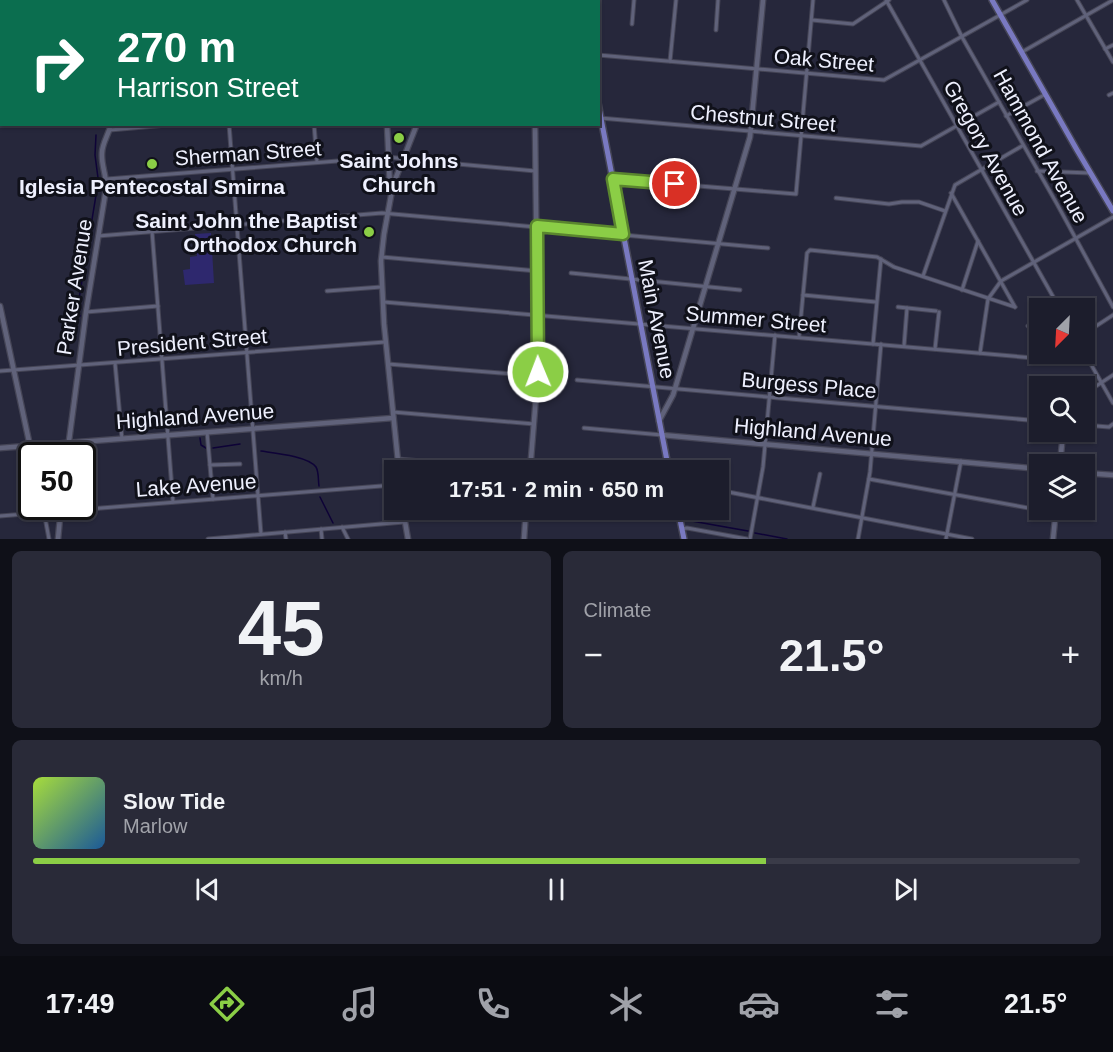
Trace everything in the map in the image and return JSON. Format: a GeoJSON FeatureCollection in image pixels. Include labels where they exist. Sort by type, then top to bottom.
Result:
{"type":"FeatureCollection","features":[{"type":"Feature","properties":{"kind":"main road"},"geometry":{"type":"LineString","coordinates":[[992,0],[1113,211]]}},
{"type":"Feature","properties":{"kind":"main road","name":"Main Avenue"},"geometry":{"type":"LineString","coordinates":[[600,118],[667,460]]}},
{"type":"Feature","properties":{"kind":"main road"},"geometry":{"type":"LineString","coordinates":[[680,520],[684,539]]}},
{"type":"Feature","properties":{"kind":"street"},"geometry":{"type":"LineString","coordinates":[[32,0],[66,0]]}},
{"type":"Feature","properties":{"kind":"street"},"geometry":{"type":"LineString","coordinates":[[632,24],[634,0]]}},
{"type":"Feature","properties":{"kind":"street"},"geometry":{"type":"LineString","coordinates":[[670,61],[676,0]]}},
{"type":"Feature","properties":{"kind":"street"},"geometry":{"type":"LineString","coordinates":[[716,30],[718,0]]}},
{"type":"Feature","properties":{"kind":"street"},"geometry":{"type":"LineString","coordinates":[[659,421],[675,388],[752,132],[763,0]]}},
{"type":"Feature","properties":{"kind":"street"},"geometry":{"type":"LineString","coordinates":[[613,179],[796,194],[813,0]]}},
{"type":"Feature","properties":{"kind":"street"},"geometry":{"type":"LineString","coordinates":[[812,20],[853,24],[887,0]]}},
{"type":"Feature","properties":{"kind":"street","name":"Gregory Avenue"},"geometry":{"type":"LineString","coordinates":[[887,0],[1052,298]]}},
{"type":"Feature","properties":{"kind":"street","name":"Hammond Avenue"},"geometry":{"type":"LineString","coordinates":[[944,0],[962,37],[1113,307]]}},
{"type":"Feature","properties":{"kind":"street","name":"Oak Street"},"geometry":{"type":"LineString","coordinates":[[600,55],[884,80],[1027,0]]}},
{"type":"Feature","properties":{"kind":"street"},"geometry":{"type":"LineString","coordinates":[[1077,0],[1113,62]]}},
{"type":"Feature","properties":{"kind":"street"},"geometry":{"type":"LineString","coordinates":[[1022,52],[1113,0]]}},
{"type":"Feature","properties":{"kind":"street"},"geometry":{"type":"LineString","coordinates":[[1106,49],[1113,45]]}},
{"type":"Feature","properties":{"kind":"street"},"geometry":{"type":"LineString","coordinates":[[1006,116],[1045,94]]}},
{"type":"Feature","properties":{"kind":"street"},"geometry":{"type":"LineString","coordinates":[[956,126],[999,102]]}},
{"type":"Feature","properties":{"kind":"street","name":"Chestnut Street"},"geometry":{"type":"LineString","coordinates":[[600,118],[918,146],[956,126]]}},
{"type":"Feature","properties":{"kind":"street"},"geometry":{"type":"LineString","coordinates":[[111,127],[133,126]]}},
{"type":"Feature","properties":{"kind":"street"},"geometry":{"type":"LineString","coordinates":[[229,126],[261,534]]}},
{"type":"Feature","properties":{"kind":"street"},"geometry":{"type":"LineString","coordinates":[[314,126],[317,162]]}},
{"type":"Feature","properties":{"kind":"street"},"geometry":{"type":"LineString","coordinates":[[387,126],[391,195]]}},
{"type":"Feature","properties":{"kind":"street"},"geometry":{"type":"LineString","coordinates":[[407,460],[398,459],[381,287],[382,257],[391,195],[395,177],[416,126]]}},
{"type":"Feature","properties":{"kind":"street"},"geometry":{"type":"LineString","coordinates":[[531,460],[538,376],[535,126]]}},
{"type":"Feature","properties":{"kind":"street","name":"Parker Avenue"},"geometry":{"type":"LineString","coordinates":[[69,442],[86,312],[107,179],[102,152],[111,127]]}},
{"type":"Feature","properties":{"kind":"street"},"geometry":{"type":"LineString","coordinates":[[922,276],[953,188],[957,183],[1023,145]]}},
{"type":"Feature","properties":{"kind":"street","name":"Sherman Street"},"geometry":{"type":"LineString","coordinates":[[107,179],[389,157],[536,171]]}},
{"type":"Feature","properties":{"kind":"street"},"geometry":{"type":"LineString","coordinates":[[1037,171],[1090,173]]}},
{"type":"Feature","properties":{"kind":"street"},"geometry":{"type":"LineString","coordinates":[[799,337],[807,256],[810,250],[877,257],[894,267],[1015,307],[951,193]]}},
{"type":"Feature","properties":{"kind":"street"},"geometry":{"type":"LineString","coordinates":[[1106,201],[1113,197]]}},
{"type":"Feature","properties":{"kind":"street"},"geometry":{"type":"LineString","coordinates":[[836,198],[889,204],[919,202],[945,211]]}},
{"type":"Feature","properties":{"kind":"street"},"geometry":{"type":"LineString","coordinates":[[98,236],[387,214],[768,248]]}},
{"type":"Feature","properties":{"kind":"street"},"geometry":{"type":"LineString","coordinates":[[980,353],[988,299],[1001,281],[1113,217]]}},
{"type":"Feature","properties":{"kind":"street"},"geometry":{"type":"LineString","coordinates":[[152,231],[173,502]]}},
{"type":"Feature","properties":{"kind":"street"},"geometry":{"type":"LineString","coordinates":[[962,290],[978,241]]}},
{"type":"Feature","properties":{"kind":"street"},"geometry":{"type":"LineString","coordinates":[[382,257],[537,271]]}},
{"type":"Feature","properties":{"kind":"street"},"geometry":{"type":"LineString","coordinates":[[873,344],[881,260]]}},
{"type":"Feature","properties":{"kind":"street"},"geometry":{"type":"LineString","coordinates":[[571,273],[740,290]]}},
{"type":"Feature","properties":{"kind":"street"},"geometry":{"type":"LineString","coordinates":[[327,291],[381,287]]}},
{"type":"Feature","properties":{"kind":"street"},"geometry":{"type":"LineString","coordinates":[[803,296],[877,302]]}},
{"type":"Feature","properties":{"kind":"street","name":"Summer Street"},"geometry":{"type":"LineString","coordinates":[[382,302],[1029,357]]}},
{"type":"Feature","properties":{"kind":"street"},"geometry":{"type":"LineString","coordinates":[[0,306],[29,442]]}},
{"type":"Feature","properties":{"kind":"street"},"geometry":{"type":"LineString","coordinates":[[86,312],[158,306]]}},
{"type":"Feature","properties":{"kind":"street"},"geometry":{"type":"LineString","coordinates":[[898,307],[938,311],[935,349]]}},
{"type":"Feature","properties":{"kind":"street"},"geometry":{"type":"LineString","coordinates":[[904,346],[908,308]]}},
{"type":"Feature","properties":{"kind":"street"},"geometry":{"type":"LineString","coordinates":[[1095,327],[1113,315]]}},
{"type":"Feature","properties":{"kind":"street"},"geometry":{"type":"LineString","coordinates":[[682,529],[749,539],[763,467],[775,335]]}},
{"type":"Feature","properties":{"kind":"street","name":"President Street"},"geometry":{"type":"LineString","coordinates":[[0,371],[385,342]]}},
{"type":"Feature","properties":{"kind":"street"},"geometry":{"type":"LineString","coordinates":[[858,539],[870,472],[881,344]]}},
{"type":"Feature","properties":{"kind":"street"},"geometry":{"type":"LineString","coordinates":[[115,363],[122,439]]}},
{"type":"Feature","properties":{"kind":"street"},"geometry":{"type":"LineString","coordinates":[[388,364],[538,376]]}},
{"type":"Feature","properties":{"kind":"street"},"geometry":{"type":"LineString","coordinates":[[1091,364],[1113,403]]}},
{"type":"Feature","properties":{"kind":"street"},"geometry":{"type":"LineString","coordinates":[[1095,387],[1113,375]]}},
{"type":"Feature","properties":{"kind":"street","name":"Burgess Place"},"geometry":{"type":"LineString","coordinates":[[577,380],[1029,420]]}},
{"type":"Feature","properties":{"kind":"street","name":"Highland Avenue"},"geometry":{"type":"LineString","coordinates":[[82,442],[253,429],[393,415],[534,424]]}},
{"type":"Feature","properties":{"kind":"street"},"geometry":{"type":"LineString","coordinates":[[1095,426],[1108,427],[1113,424]]}},
{"type":"Feature","properties":{"kind":"street","name":"Highland Avenue"},"geometry":{"type":"LineString","coordinates":[[584,428],[1029,468]]}},
{"type":"Feature","properties":{"kind":"street"},"geometry":{"type":"LineString","coordinates":[[207,432],[213,499]]}},
{"type":"Feature","properties":{"kind":"street","name":"Highland Avenue"},"geometry":{"type":"LineString","coordinates":[[0,448],[18,447]]}},
{"type":"Feature","properties":{"kind":"street"},"geometry":{"type":"LineString","coordinates":[[946,539],[961,461]]}},
{"type":"Feature","properties":{"kind":"street"},"geometry":{"type":"LineString","coordinates":[[210,465],[240,464]]}},
{"type":"Feature","properties":{"kind":"street"},"geometry":{"type":"LineString","coordinates":[[813,508],[820,474]]}},
{"type":"Feature","properties":{"kind":"street"},"geometry":{"type":"LineString","coordinates":[[1095,474],[1113,475]]}},
{"type":"Feature","properties":{"kind":"street"},"geometry":{"type":"LineString","coordinates":[[869,479],[1029,507]]}},
{"type":"Feature","properties":{"kind":"street","name":"Lake Avenue"},"geometry":{"type":"LineString","coordinates":[[96,507],[384,486]]}},
{"type":"Feature","properties":{"kind":"street"},"geometry":{"type":"LineString","coordinates":[[729,492],[972,539]]}},
{"type":"Feature","properties":{"kind":"street","name":"Lake Avenue"},"geometry":{"type":"LineString","coordinates":[[0,516],[18,514]]}},
{"type":"Feature","properties":{"kind":"street"},"geometry":{"type":"LineString","coordinates":[[45,520],[49,539]]}},
{"type":"Feature","properties":{"kind":"street"},"geometry":{"type":"LineString","coordinates":[[58,539],[60,520]]}},
{"type":"Feature","properties":{"kind":"street"},"geometry":{"type":"LineString","coordinates":[[524,539],[525,520]]}},
{"type":"Feature","properties":{"kind":"street"},"geometry":{"type":"LineString","coordinates":[[1053,539],[1055,520]]}},
{"type":"Feature","properties":{"kind":"street"},"geometry":{"type":"LineString","coordinates":[[208,539],[404,522],[408,539]]}},
{"type":"Feature","properties":{"kind":"street"},"geometry":{"type":"LineString","coordinates":[[342,527],[348,539]]}},
{"type":"Feature","properties":{"kind":"street"},"geometry":{"type":"LineString","coordinates":[[321,529],[322,539]]}},
{"type":"Feature","properties":{"kind":"street"},"geometry":{"type":"LineString","coordinates":[[285,532],[286,539]]}},
{"type":"Feature","properties":{"kind":"shaded area"},"geometry":{"type":"Polygon","coordinates":[[[211,233],[214,283],[185,285],[183,270],[190,269],[190,257],[197,256],[195,234],[211,233]]]}},
{"type":"Feature","properties":{"kind":"waterway"},"geometry":{"type":"LineString","coordinates":[[96,135],[95,155],[98,178]]}},
{"type":"Feature","properties":{"kind":"waterway"},"geometry":{"type":"LineString","coordinates":[[80,316],[77,311],[98,183]]}},
{"type":"Feature","properties":{"kind":"waterway"},"geometry":{"type":"LineString","coordinates":[[200,438],[201,445],[206,448]]}},
{"type":"Feature","properties":{"kind":"waterway"},"geometry":{"type":"LineString","coordinates":[[213,448],[240,444]]}},
{"type":"Feature","properties":{"kind":"waterway"},"geometry":{"type":"LineString","coordinates":[[261,451],[312,463],[317,469],[319,486]]}},
{"type":"Feature","properties":{"kind":"waterway"},"geometry":{"type":"LineString","coordinates":[[320,497],[333,523]]}},
{"type":"Feature","properties":{"kind":"waterway"},"geometry":{"type":"LineString","coordinates":[[686,520],[748,531]]}},
{"type":"Feature","properties":{"kind":"waterway"},"geometry":{"type":"LineString","coordinates":[[755,533],[787,539]]}},
{"type":"Feature","properties":{"kind":"place","name":"Saint Johns Church"},"geometry":{"type":"Point","coordinates":[399,138]}},
{"type":"Feature","properties":{"kind":"place","name":"Iglesia Pentecostal Smirna"},"geometry":{"type":"Point","coordinates":[152,164]}},
{"type":"Feature","properties":{"kind":"place","name":"Saint John the Baptist Orthodox Church"},"geometry":{"type":"Point","coordinates":[369,232]}},
{"type":"Feature","properties":{"kind":"route"},"geometry":{"type":"LineString","coordinates":[[538,372],[537,226],[623,234],[613,179],[675,184]]}}]}
